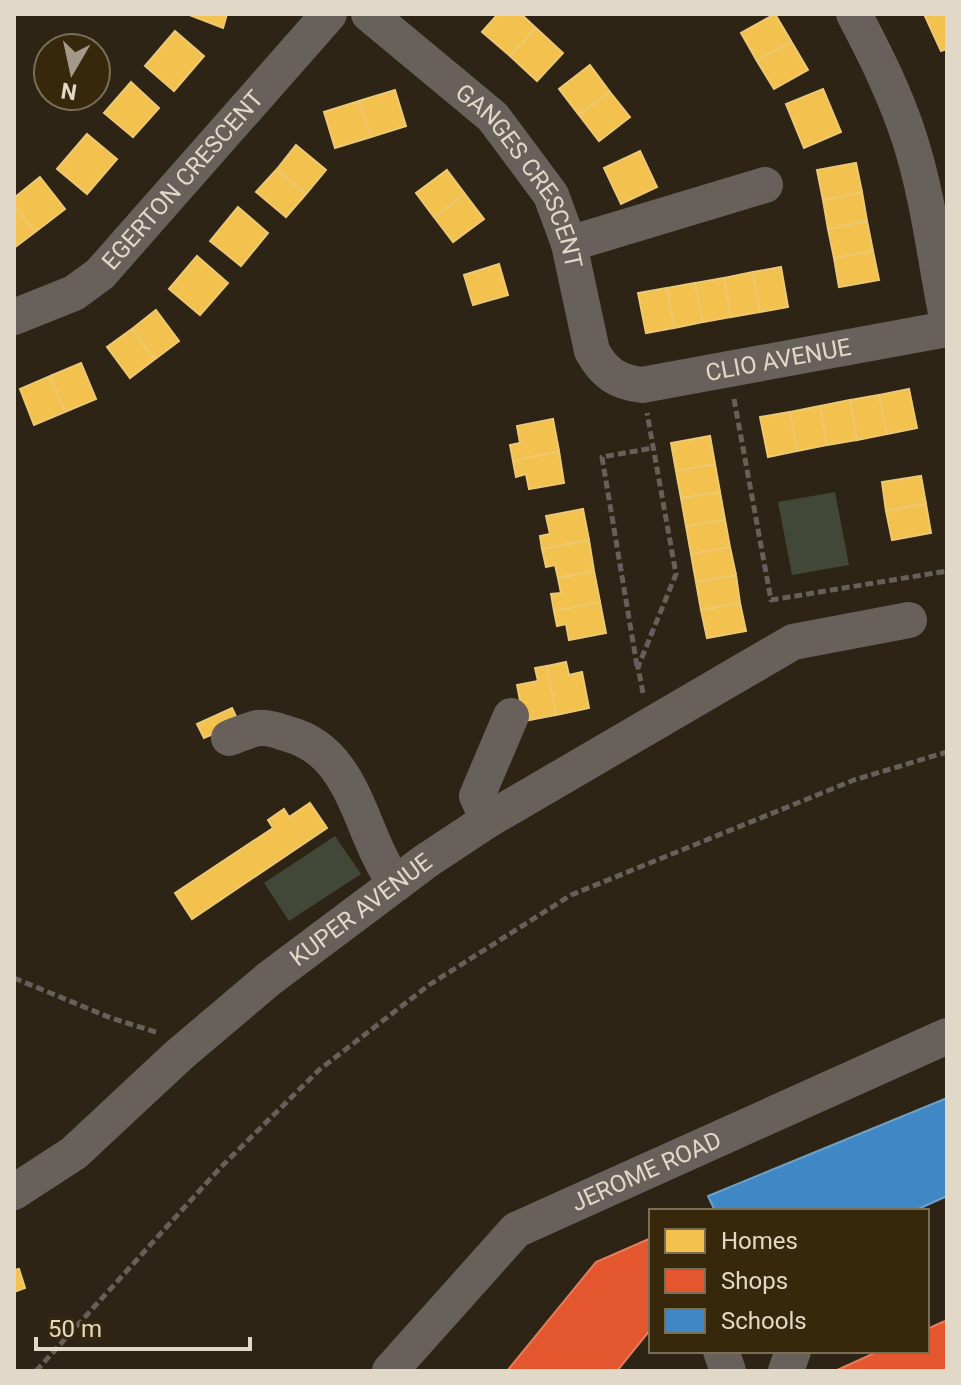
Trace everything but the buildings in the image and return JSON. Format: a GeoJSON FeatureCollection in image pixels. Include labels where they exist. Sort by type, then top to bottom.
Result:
{"type":"FeatureCollection","features":[{"type":"Feature","properties":{"kind":"street","name":"EGERTON CRESCENT"},"geometry":{"type":"LineString","coordinates":[[14,317],[74,293],[100,274],[329,14]]}},
{"type":"Feature","properties":{"kind":"street","name":"GANGES CRESCENT"},"geometry":{"type":"LineString","coordinates":[[369,14],[493,117],[530,164],[551,195],[569,244],[592,351],[600,366],[627,381]]}},
{"type":"Feature","properties":{"kind":"street"},"geometry":{"type":"LineString","coordinates":[[854,14],[909,137],[947,318]]}},
{"type":"Feature","properties":{"kind":"street"},"geometry":{"type":"LineString","coordinates":[[569,244],[765,185]]}},
{"type":"Feature","properties":{"kind":"street","name":"CLIO AVENUE"},"geometry":{"type":"LineString","coordinates":[[627,381],[728,369],[947,329]]}},
{"type":"Feature","properties":{"kind":"street","name":"KUPER AVENUE"},"geometry":{"type":"LineString","coordinates":[[14,1192],[74,1153],[192,1044],[270,978],[488,820],[793,642],[909,620]]}},
{"type":"Feature","properties":{"kind":"street"},"geometry":{"type":"LineString","coordinates":[[488,820],[477,796],[511,716]]}},
{"type":"Feature","properties":{"kind":"street"},"geometry":{"type":"LineString","coordinates":[[229,738],[260,727],[301,737],[321,750],[346,779],[382,866],[396,884]]}},
{"type":"Feature","properties":{"kind":"street","name":"JEROME ROAD"},"geometry":{"type":"LineString","coordinates":[[390,1371],[516,1230],[947,1036]]}},
{"type":"Feature","properties":{"kind":"path"},"geometry":{"type":"LineString","coordinates":[[728,369],[771,600],[947,571]]}},
{"type":"Feature","properties":{"kind":"path"},"geometry":{"type":"LineString","coordinates":[[627,381],[653,448],[676,574],[638,667]]}},
{"type":"Feature","properties":{"kind":"path"},"geometry":{"type":"LineString","coordinates":[[650,725],[602,457],[653,448]]}},
{"type":"Feature","properties":{"kind":"path"},"geometry":{"type":"LineString","coordinates":[[36,1371],[221,1167],[308,1081],[429,985],[571,895],[854,780],[947,752]]}},
{"type":"Feature","properties":{"kind":"path"},"geometry":{"type":"LineString","coordinates":[[14,978],[111,1018],[192,1044]]}},
{"type":"Feature","properties":{"kind":"green space"},"geometry":{"type":"Polygon","coordinates":[[[835,492],[849,565],[792,575],[778,502],[835,492]]]}},
{"type":"Feature","properties":{"kind":"green space"},"geometry":{"type":"Polygon","coordinates":[[[335,836],[361,874],[289,921],[264,883],[335,836]]]}}]}
